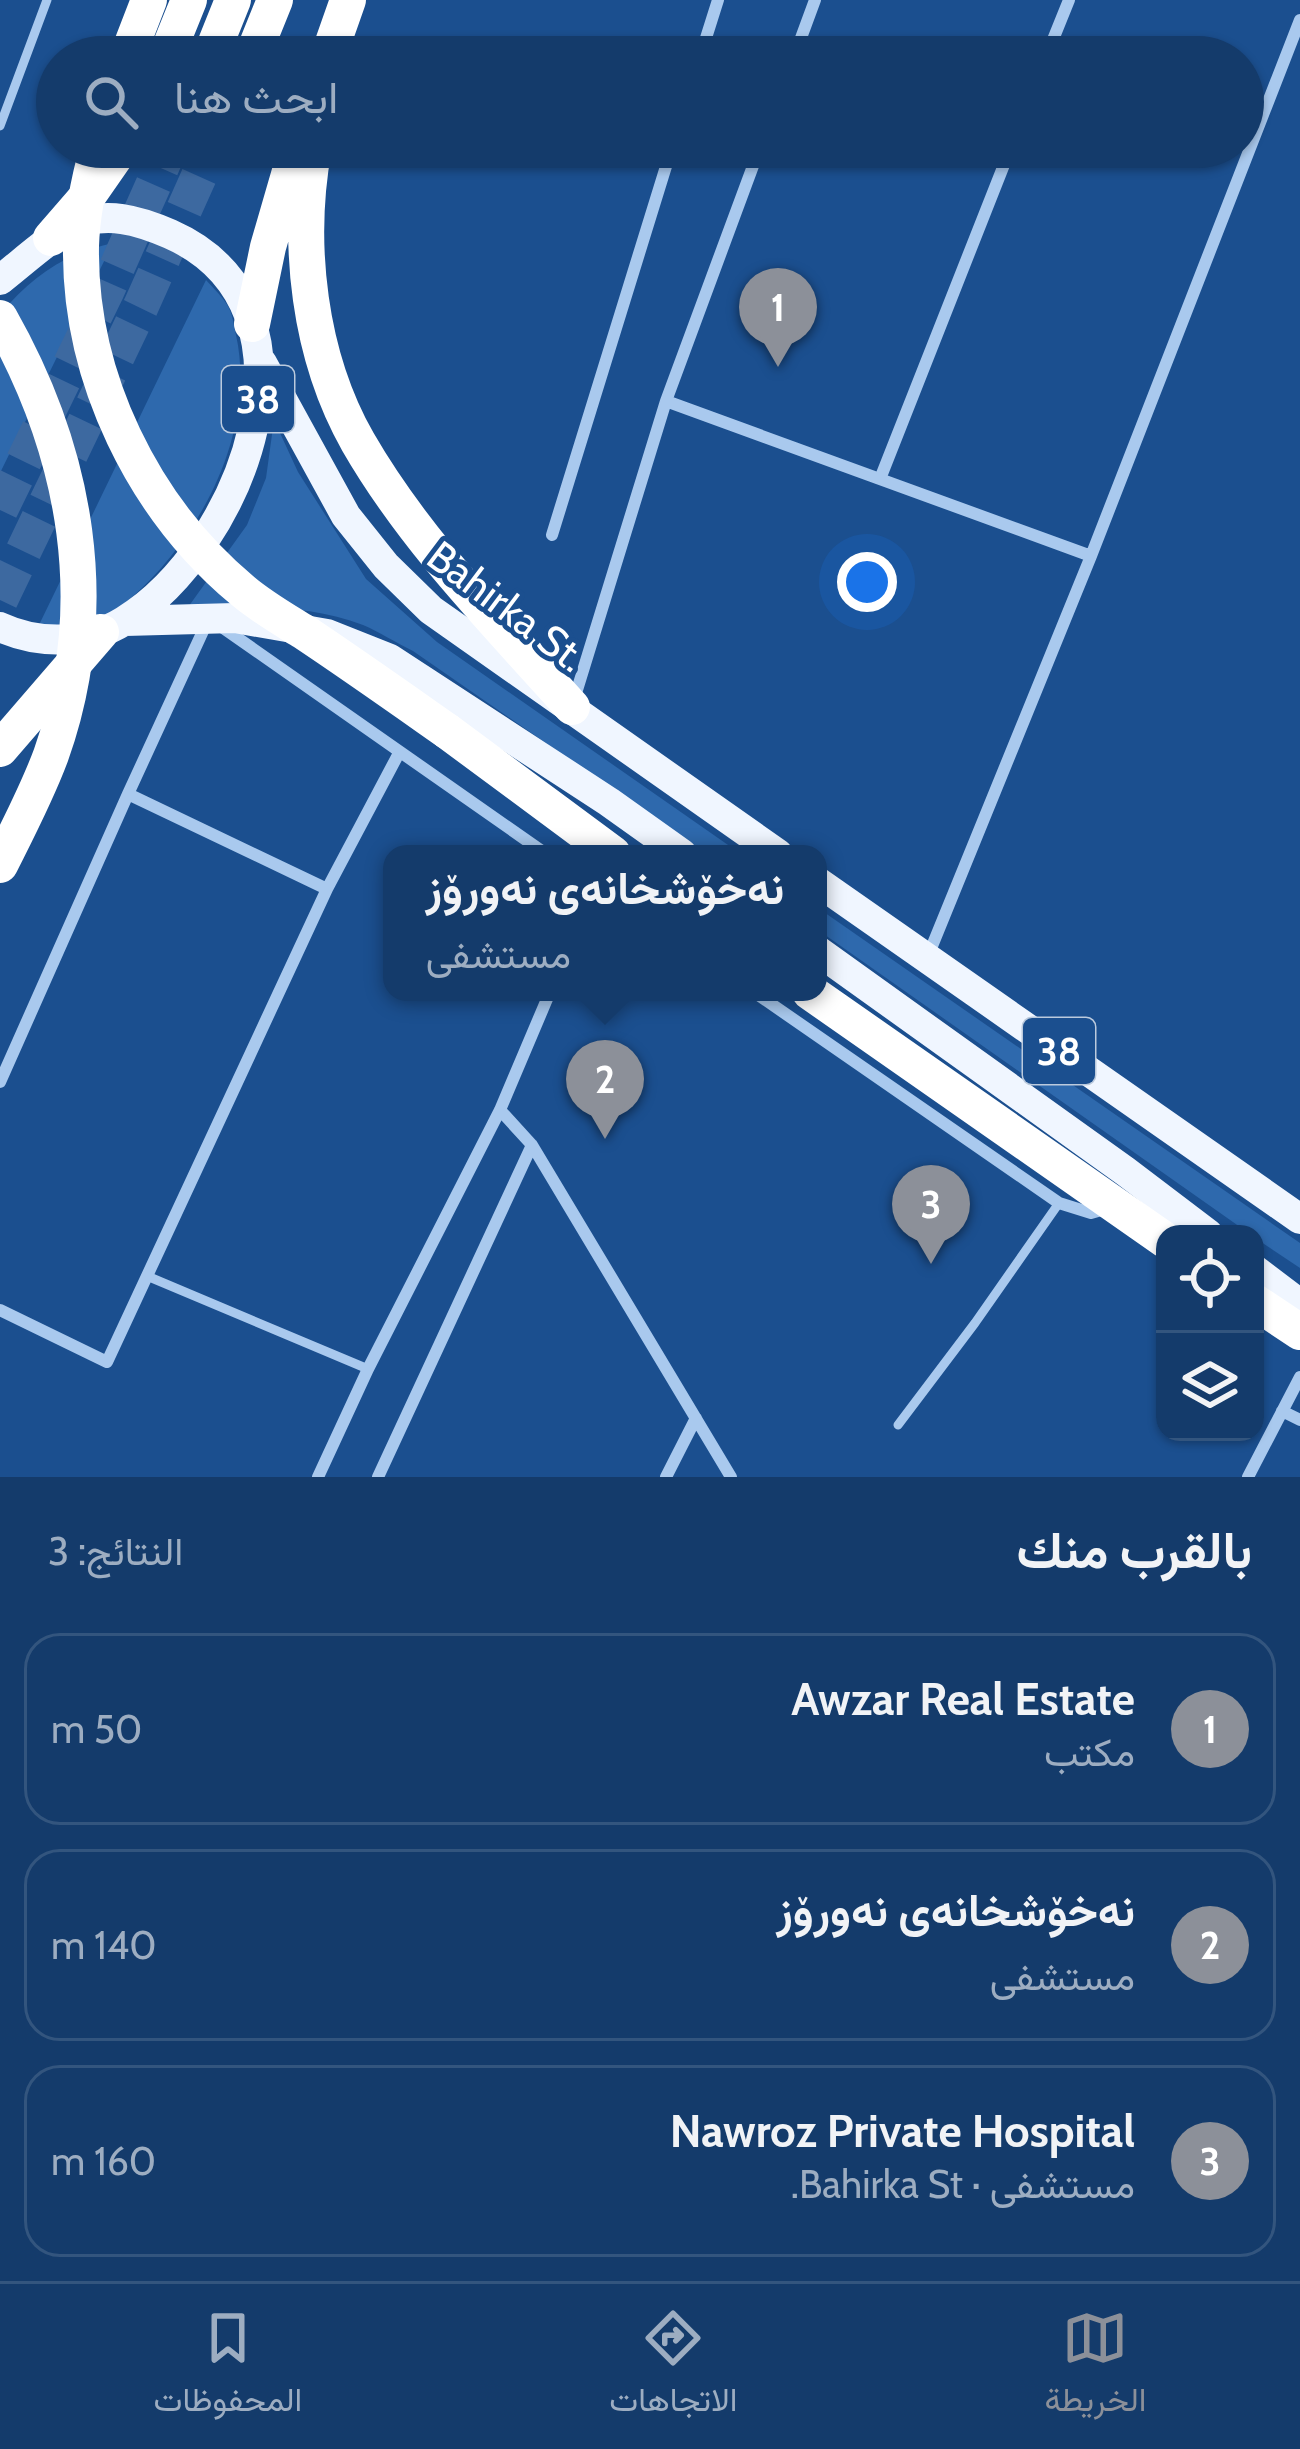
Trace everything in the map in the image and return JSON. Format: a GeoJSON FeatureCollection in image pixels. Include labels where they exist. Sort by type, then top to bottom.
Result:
{"type":"FeatureCollection","features":[{"type":"Feature","properties":{"kind":"highway"},"geometry":{"type":"LineString","coordinates":[[136,36],[149,0]]}},
{"type":"Feature","properties":{"kind":"highway"},"geometry":{"type":"LineString","coordinates":[[219,36],[233,0]]}},
{"type":"Feature","properties":{"kind":"highway"},"geometry":{"type":"LineString","coordinates":[[260,36],[275,0]]}},
{"type":"Feature","properties":{"kind":"highway"},"geometry":{"type":"LineString","coordinates":[[330,36],[349,2]]}},
{"type":"Feature","properties":{"kind":"highway"},"geometry":{"type":"LineString","coordinates":[[336,36],[349,2]]}},
{"type":"Feature","properties":{"kind":"highway"},"geometry":{"type":"LineString","coordinates":[[342,36],[349,2]]}},
{"type":"Feature","properties":{"kind":"highway"},"geometry":{"type":"LineString","coordinates":[[93,168],[81,246],[84,302],[102,385],[137,462],[185,532],[246,593],[447,731],[601,845]]}},
{"type":"Feature","properties":{"kind":"highway"},"geometry":{"type":"LineString","coordinates":[[52,238],[107,168]]}},
{"type":"Feature","properties":{"kind":"highway"},"geometry":{"type":"LineString","coordinates":[[255,340],[268,247],[291,168]]}},
{"type":"Feature","properties":{"kind":"highway"},"geometry":{"type":"LineString","coordinates":[[312,168],[308,269],[325,359],[356,438],[403,512],[572,707]]}},
{"type":"Feature","properties":{"kind":"highway"},"geometry":{"type":"LineString","coordinates":[[0,318],[27,369],[57,449],[71,506],[80,591],[75,657],[62,721],[40,784],[0,865]]}},
{"type":"Feature","properties":{"kind":"highway"},"geometry":{"type":"LineString","coordinates":[[0,749],[113,626]]}},
{"type":"Feature","properties":{"kind":"highway"},"geometry":{"type":"LineString","coordinates":[[823,1001],[1156,1234]]}},
{"type":"Feature","properties":{"kind":"highway"},"geometry":{"type":"LineString","coordinates":[[1264,1308],[1300,1332]]}},
{"type":"Feature","properties":{"kind":"main road","name":"38"},"geometry":{"type":"LineString","coordinates":[[0,280],[76,222],[134,220],[186,242],[225,272],[242,295],[255,340],[260,390],[255,423],[238,472],[200,548],[152,598],[113,626]]}},
{"type":"Feature","properties":{"kind":"main road"},"geometry":{"type":"LineString","coordinates":[[0,249],[52,238]]}},
{"type":"Feature","properties":{"kind":"main road","name":"Bahirka St."},"geometry":{"type":"LineString","coordinates":[[255,340],[346,516],[430,610],[765,845]]}},
{"type":"Feature","properties":{"kind":"main road"},"geometry":{"type":"LineString","coordinates":[[0,627],[33,638],[65,640],[113,626],[236,618],[327,634],[390,659],[669,845]]}},
{"type":"Feature","properties":{"kind":"main road","name":"38"},"geometry":{"type":"LineString","coordinates":[[827,888],[1300,1220]]}},
{"type":"Feature","properties":{"kind":"main road","name":"38"},"geometry":{"type":"LineString","coordinates":[[827,957],[1196,1225]]}},
{"type":"Feature","properties":{"kind":"main road"},"geometry":{"type":"LineString","coordinates":[[1264,1277],[1300,1304]]}},
{"type":"Feature","properties":{"kind":"street"},"geometry":{"type":"LineString","coordinates":[[707,36],[718,0]]}},
{"type":"Feature","properties":{"kind":"street"},"geometry":{"type":"LineString","coordinates":[[802,36],[815,0]]}},
{"type":"Feature","properties":{"kind":"street"},"geometry":{"type":"LineString","coordinates":[[1054,36],[1069,0]]}},
{"type":"Feature","properties":{"kind":"street"},"geometry":{"type":"LineString","coordinates":[[1264,112],[1300,20]]}},
{"type":"Feature","properties":{"kind":"street"},"geometry":{"type":"LineString","coordinates":[[551,535],[665,168]]}},
{"type":"Feature","properties":{"kind":"street"},"geometry":{"type":"LineString","coordinates":[[572,707],[666,401],[752,168]]}},
{"type":"Feature","properties":{"kind":"street"},"geometry":{"type":"LineString","coordinates":[[880,479],[1003,168]]}},
{"type":"Feature","properties":{"kind":"street"},"geometry":{"type":"LineString","coordinates":[[927,959],[1242,168]]}},
{"type":"Feature","properties":{"kind":"street"},"geometry":{"type":"LineString","coordinates":[[666,401],[1091,556]]}},
{"type":"Feature","properties":{"kind":"street"},"geometry":{"type":"LineString","coordinates":[[0,1082],[209,619],[533,845]]}},
{"type":"Feature","properties":{"kind":"street"},"geometry":{"type":"LineString","coordinates":[[0,1310],[107,1362],[327,889],[399,753]]}},
{"type":"Feature","properties":{"kind":"street"},"geometry":{"type":"LineString","coordinates":[[128,794],[327,889]]}},
{"type":"Feature","properties":{"kind":"street"},"geometry":{"type":"LineString","coordinates":[[318,1477],[500,1110],[546,1001]]}},
{"type":"Feature","properties":{"kind":"street"},"geometry":{"type":"LineString","coordinates":[[767,1001],[1059,1203],[1091,1213],[1116,1206]]}},
{"type":"Feature","properties":{"kind":"street"},"geometry":{"type":"LineString","coordinates":[[500,1110],[532,1145],[731,1477]]}},
{"type":"Feature","properties":{"kind":"street"},"geometry":{"type":"LineString","coordinates":[[378,1477],[532,1145]]}},
{"type":"Feature","properties":{"kind":"street"},"geometry":{"type":"LineString","coordinates":[[1248,1477],[1300,1377]]}},
{"type":"Feature","properties":{"kind":"street"},"geometry":{"type":"LineString","coordinates":[[1282,1411],[1300,1420]]}},
{"type":"Feature","properties":{"kind":"street"},"geometry":{"type":"LineString","coordinates":[[666,1477],[696,1418]]}},
{"type":"Feature","properties":{"kind":"lane"},"geometry":{"type":"LineString","coordinates":[[0,126],[47,0]]}},
{"type":"Feature","properties":{"kind":"lane"},"geometry":{"type":"LineString","coordinates":[[898,1425],[1059,1203]]}},
{"type":"Feature","properties":{"kind":"lane"},"geometry":{"type":"LineString","coordinates":[[147,1276],[368,1369]]}},
{"type":"Feature","properties":{"kind":"shaded area"},"geometry":{"type":"Polygon","coordinates":[[[113,243],[0,473],[0,314],[50,268],[113,243]]]}},
{"type":"Feature","properties":{"kind":"shaded area"},"geometry":{"type":"Polygon","coordinates":[[[206,280],[230,311],[240,371],[238,408],[218,479],[180,545],[113,613],[88,627],[38,627],[206,280]]]}},
{"type":"Feature","properties":{"kind":"shaded area"},"geometry":{"type":"Polygon","coordinates":[[[274,420],[298,472],[366,579],[437,642],[728,845],[693,845],[413,651],[363,625],[298,610],[186,610],[247,525],[266,478],[274,420]]]}},
{"type":"Feature","properties":{"kind":"shaded area"},"geometry":{"type":"Polygon","coordinates":[[[827,914],[1300,1243],[1300,1268],[1264,1244],[1264,1225],[1237,1225],[827,936],[827,914]]]}},
{"type":"Feature","properties":{"kind":"tunnel"},"geometry":{"type":"LineString","coordinates":[[0,510],[161,168]]}},
{"type":"Feature","properties":{"kind":"tunnel"},"geometry":{"type":"LineString","coordinates":[[0,600],[203,168]]}},
{"type":"Feature","properties":{"kind":"place","name":"Awzar Real Estate"},"geometry":{"type":"Point","coordinates":[778,367]}},
{"type":"Feature","properties":{"kind":"place","name":"نەخۆشخانەی نەورۆز"},"geometry":{"type":"Point","coordinates":[605,1139]}},
{"type":"Feature","properties":{"kind":"place","name":"Nawroz Private Hospital"},"geometry":{"type":"Point","coordinates":[931,1264]}}]}
